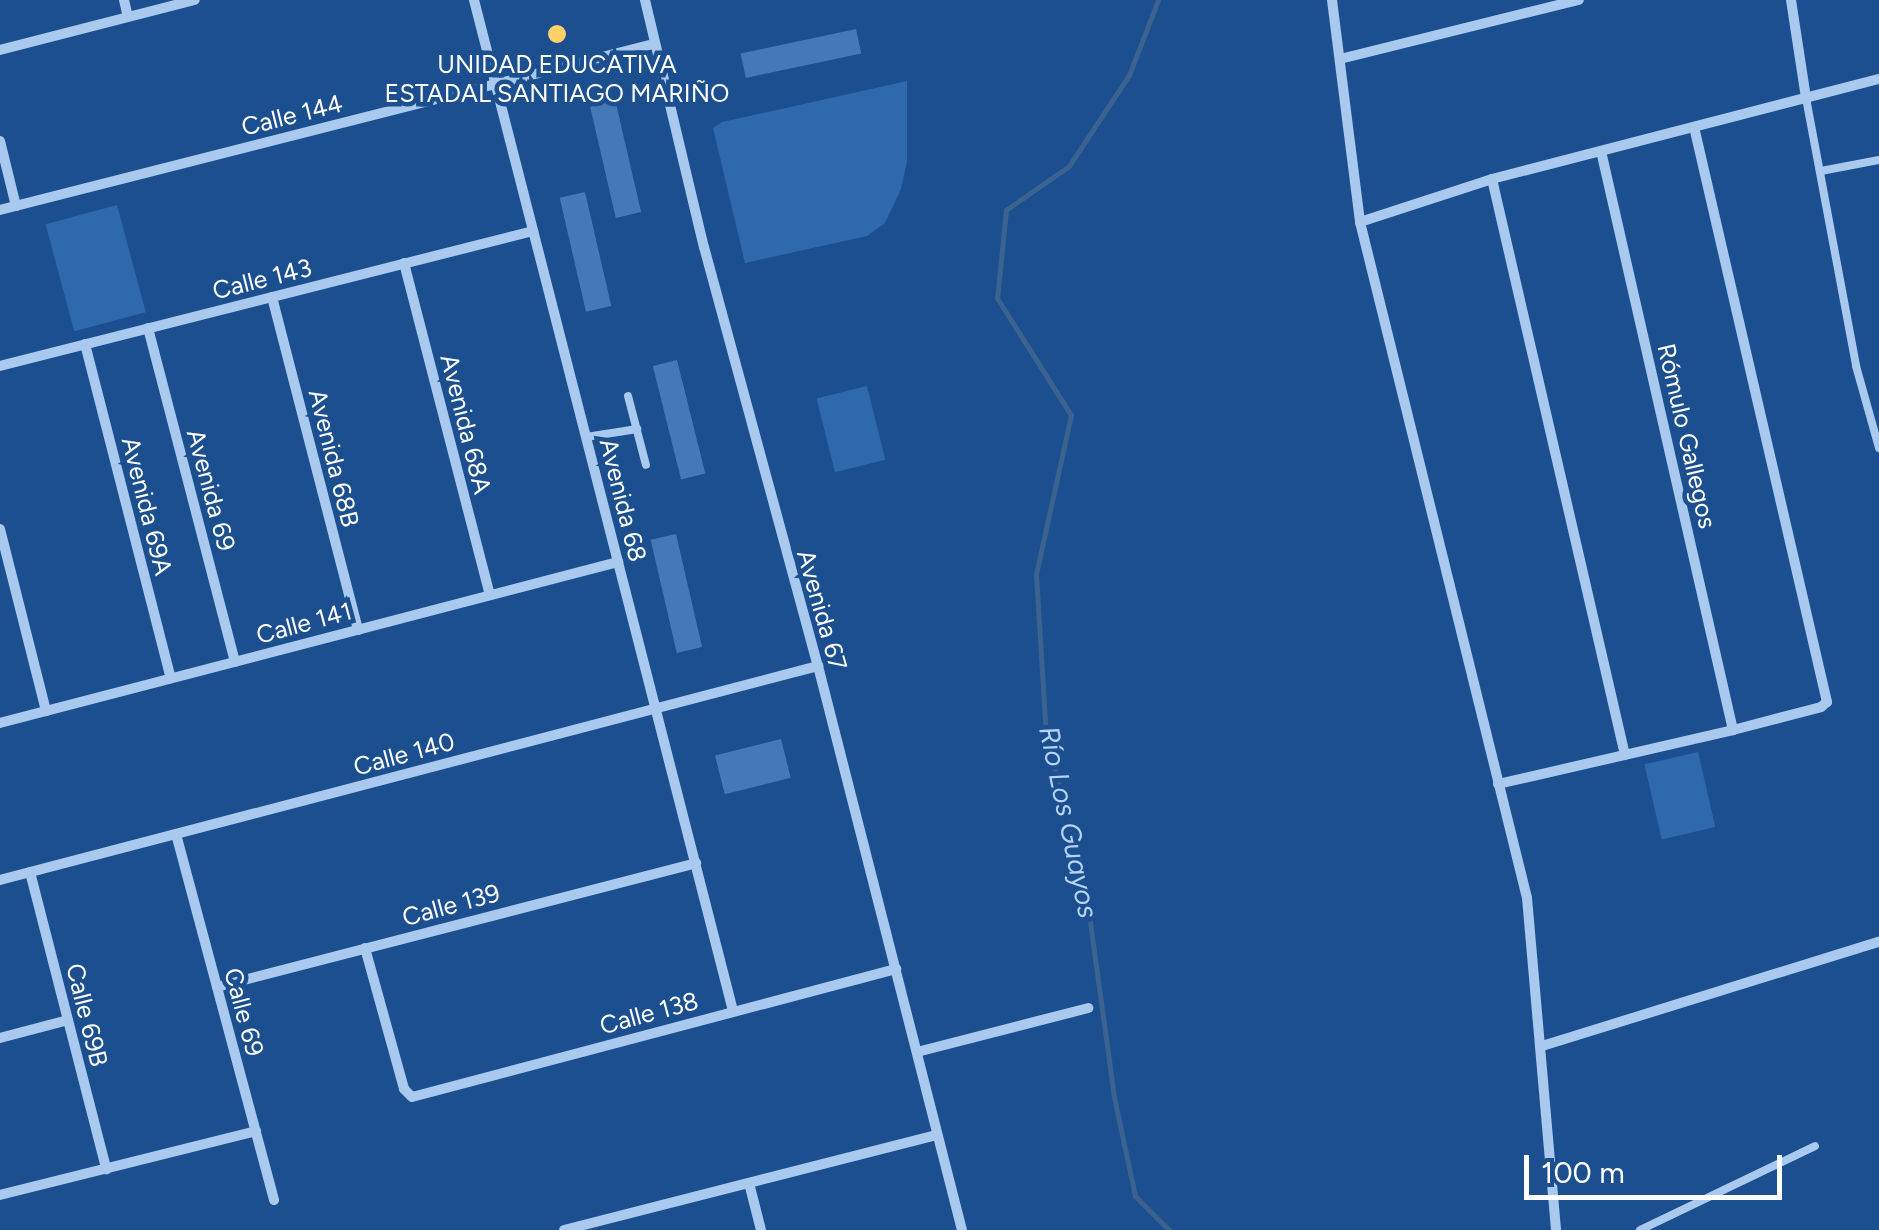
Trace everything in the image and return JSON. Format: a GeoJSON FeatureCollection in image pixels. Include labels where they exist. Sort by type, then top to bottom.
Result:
{"type":"FeatureCollection","features":[{"type":"Feature","properties":{"kind":"street"},"geometry":{"type":"LineString","coordinates":[[124,0],[128,17]]}},
{"type":"Feature","properties":{"kind":"street"},"geometry":{"type":"LineString","coordinates":[[0,50],[195,0]]}},
{"type":"Feature","properties":{"kind":"street","name":"Avenida 68"},"geometry":{"type":"LineString","coordinates":[[474,0],[734,1011]]}},
{"type":"Feature","properties":{"kind":"street","name":"Avenida 67"},"geometry":{"type":"LineString","coordinates":[[645,0],[653,44],[962,1230]]}},
{"type":"Feature","properties":{"kind":"street"},"geometry":{"type":"LineString","coordinates":[[1332,0],[1360,222],[1527,898],[1556,1230]]}},
{"type":"Feature","properties":{"kind":"street"},"geometry":{"type":"LineString","coordinates":[[1511,0],[1513,16]]}},
{"type":"Feature","properties":{"kind":"street"},"geometry":{"type":"LineString","coordinates":[[1340,59],[1579,0]]}},
{"type":"Feature","properties":{"kind":"street"},"geometry":{"type":"LineString","coordinates":[[1791,0],[1806,98]]}},
{"type":"Feature","properties":{"kind":"street","name":"Calle 144"},"geometry":{"type":"LineString","coordinates":[[0,210],[653,44]]}},
{"type":"Feature","properties":{"kind":"street"},"geometry":{"type":"LineString","coordinates":[[1360,222],[1492,179],[1879,79]]}},
{"type":"Feature","properties":{"kind":"street"},"geometry":{"type":"LineString","coordinates":[[1498,784],[1734,730],[1821,707],[1827,702],[1694,127]]}},
{"type":"Feature","properties":{"kind":"street"},"geometry":{"type":"LineString","coordinates":[[0,140],[16,206]]}},
{"type":"Feature","properties":{"kind":"street","name":"Rómulo Gallegos"},"geometry":{"type":"LineString","coordinates":[[1601,151],[1734,730]]}},
{"type":"Feature","properties":{"kind":"street"},"geometry":{"type":"LineString","coordinates":[[1492,179],[1625,755]]}},
{"type":"Feature","properties":{"kind":"street","name":"Calle 143"},"geometry":{"type":"LineString","coordinates":[[0,366],[534,231]]}},
{"type":"Feature","properties":{"kind":"street","name":"Avenida 68A"},"geometry":{"type":"LineString","coordinates":[[404,263],[490,595]]}},
{"type":"Feature","properties":{"kind":"street","name":"Avenida 68B"},"geometry":{"type":"LineString","coordinates":[[272,297],[358,630]]}},
{"type":"Feature","properties":{"kind":"street","name":"Avenida 69"},"geometry":{"type":"LineString","coordinates":[[148,328],[235,662]]}},
{"type":"Feature","properties":{"kind":"street","name":"Avenida 69A"},"geometry":{"type":"LineString","coordinates":[[85,344],[171,678]]}},
{"type":"Feature","properties":{"kind":"street"},"geometry":{"type":"LineString","coordinates":[[0,529],[46,710]]}},
{"type":"Feature","properties":{"kind":"street","name":"Calle 141"},"geometry":{"type":"LineString","coordinates":[[0,722],[618,562]]}},
{"type":"Feature","properties":{"kind":"street","name":"Calle 140"},"geometry":{"type":"LineString","coordinates":[[0,880],[818,666]]}},
{"type":"Feature","properties":{"kind":"street","name":"Calle 69"},"geometry":{"type":"LineString","coordinates":[[176,834],[274,1200]]}},
{"type":"Feature","properties":{"kind":"street","name":"Calle 139"},"geometry":{"type":"LineString","coordinates":[[217,987],[696,863]]}},
{"type":"Feature","properties":{"kind":"street","name":"Calle 69B"},"geometry":{"type":"LineString","coordinates":[[30,872],[106,1168]]}},
{"type":"Feature","properties":{"kind":"street"},"geometry":{"type":"LineString","coordinates":[[1542,1046],[1879,942]]}},
{"type":"Feature","properties":{"kind":"street","name":"Calle 138"},"geometry":{"type":"LineString","coordinates":[[366,948],[404,1089],[412,1097],[896,969]]}},
{"type":"Feature","properties":{"kind":"street"},"geometry":{"type":"LineString","coordinates":[[917,1052],[1088,1008]]}},
{"type":"Feature","properties":{"kind":"street"},"geometry":{"type":"LineString","coordinates":[[0,1038],[68,1020]]}},
{"type":"Feature","properties":{"kind":"street"},"geometry":{"type":"LineString","coordinates":[[0,1195],[256,1131]]}},
{"type":"Feature","properties":{"kind":"street"},"geometry":{"type":"LineString","coordinates":[[569,1229],[936,1135]]}},
{"type":"Feature","properties":{"kind":"street"},"geometry":{"type":"LineString","coordinates":[[749,1183],[761,1230]]}},
{"type":"Feature","properties":{"kind":"lane"},"geometry":{"type":"LineString","coordinates":[[1806,98],[1856,366],[1879,448]]}},
{"type":"Feature","properties":{"kind":"lane"},"geometry":{"type":"LineString","coordinates":[[1821,170],[1879,160]]}},
{"type":"Feature","properties":{"kind":"lane"},"geometry":{"type":"LineString","coordinates":[[628,396],[646,464]]}},
{"type":"Feature","properties":{"kind":"lane"},"geometry":{"type":"LineString","coordinates":[[586,437],[637,429]]}},
{"type":"Feature","properties":{"kind":"lane"},"geometry":{"type":"LineString","coordinates":[[1640,1230],[1815,1146]]}},
{"type":"Feature","properties":{"kind":"shaded area"},"geometry":{"type":"Polygon","coordinates":[[[907,81],[907,161],[901,189],[885,223],[867,236],[745,263],[713,128],[722,122],[907,81]]]}},
{"type":"Feature","properties":{"kind":"shaded area"},"geometry":{"type":"Polygon","coordinates":[[[117,205],[146,312],[74,331],[46,224],[117,205]]]}},
{"type":"Feature","properties":{"kind":"shaded area"},"geometry":{"type":"Polygon","coordinates":[[[867,386],[885,460],[835,472],[817,399],[867,386]]]}},
{"type":"Feature","properties":{"kind":"shaded area"},"geometry":{"type":"Polygon","coordinates":[[[1698,752],[1715,827],[1662,839],[1644,764],[1698,752]]]}},
{"type":"Feature","properties":{"kind":"building"},"geometry":{"type":"Polygon","coordinates":[[[856,29],[861,53],[746,78],[741,54],[856,29]]]}},
{"type":"Feature","properties":{"kind":"building"},"geometry":{"type":"Polygon","coordinates":[[[615,99],[641,212],[616,218],[590,105],[615,99]]]}},
{"type":"Feature","properties":{"kind":"building"},"geometry":{"type":"Polygon","coordinates":[[[585,192],[611,306],[586,312],[560,198],[585,192]]]}},
{"type":"Feature","properties":{"kind":"building"},"geometry":{"type":"Polygon","coordinates":[[[677,360],[705,474],[681,480],[653,366],[677,360]]]}},
{"type":"Feature","properties":{"kind":"building"},"geometry":{"type":"Polygon","coordinates":[[[676,534],[702,647],[677,653],[651,540],[676,534]]]}},
{"type":"Feature","properties":{"kind":"building"},"geometry":{"type":"Polygon","coordinates":[[[781,739],[791,778],[725,794],[715,755],[781,739]]]}},
{"type":"Feature","properties":{"kind":"waterway","name":"Río Los Guayos"},"geometry":{"type":"LineString","coordinates":[[1158,0],[1129,75],[1069,166],[1006,210],[997,298],[1071,415],[1036,574],[1046,736],[1084,878],[1114,1097],[1135,1196],[1169,1230]]}},
{"type":"Feature","properties":{"kind":"place","name":"UNIDAD EDUCATIVA ESTADAL SANTIAGO MARIÑO"},"geometry":{"type":"Point","coordinates":[557,34]}}]}
